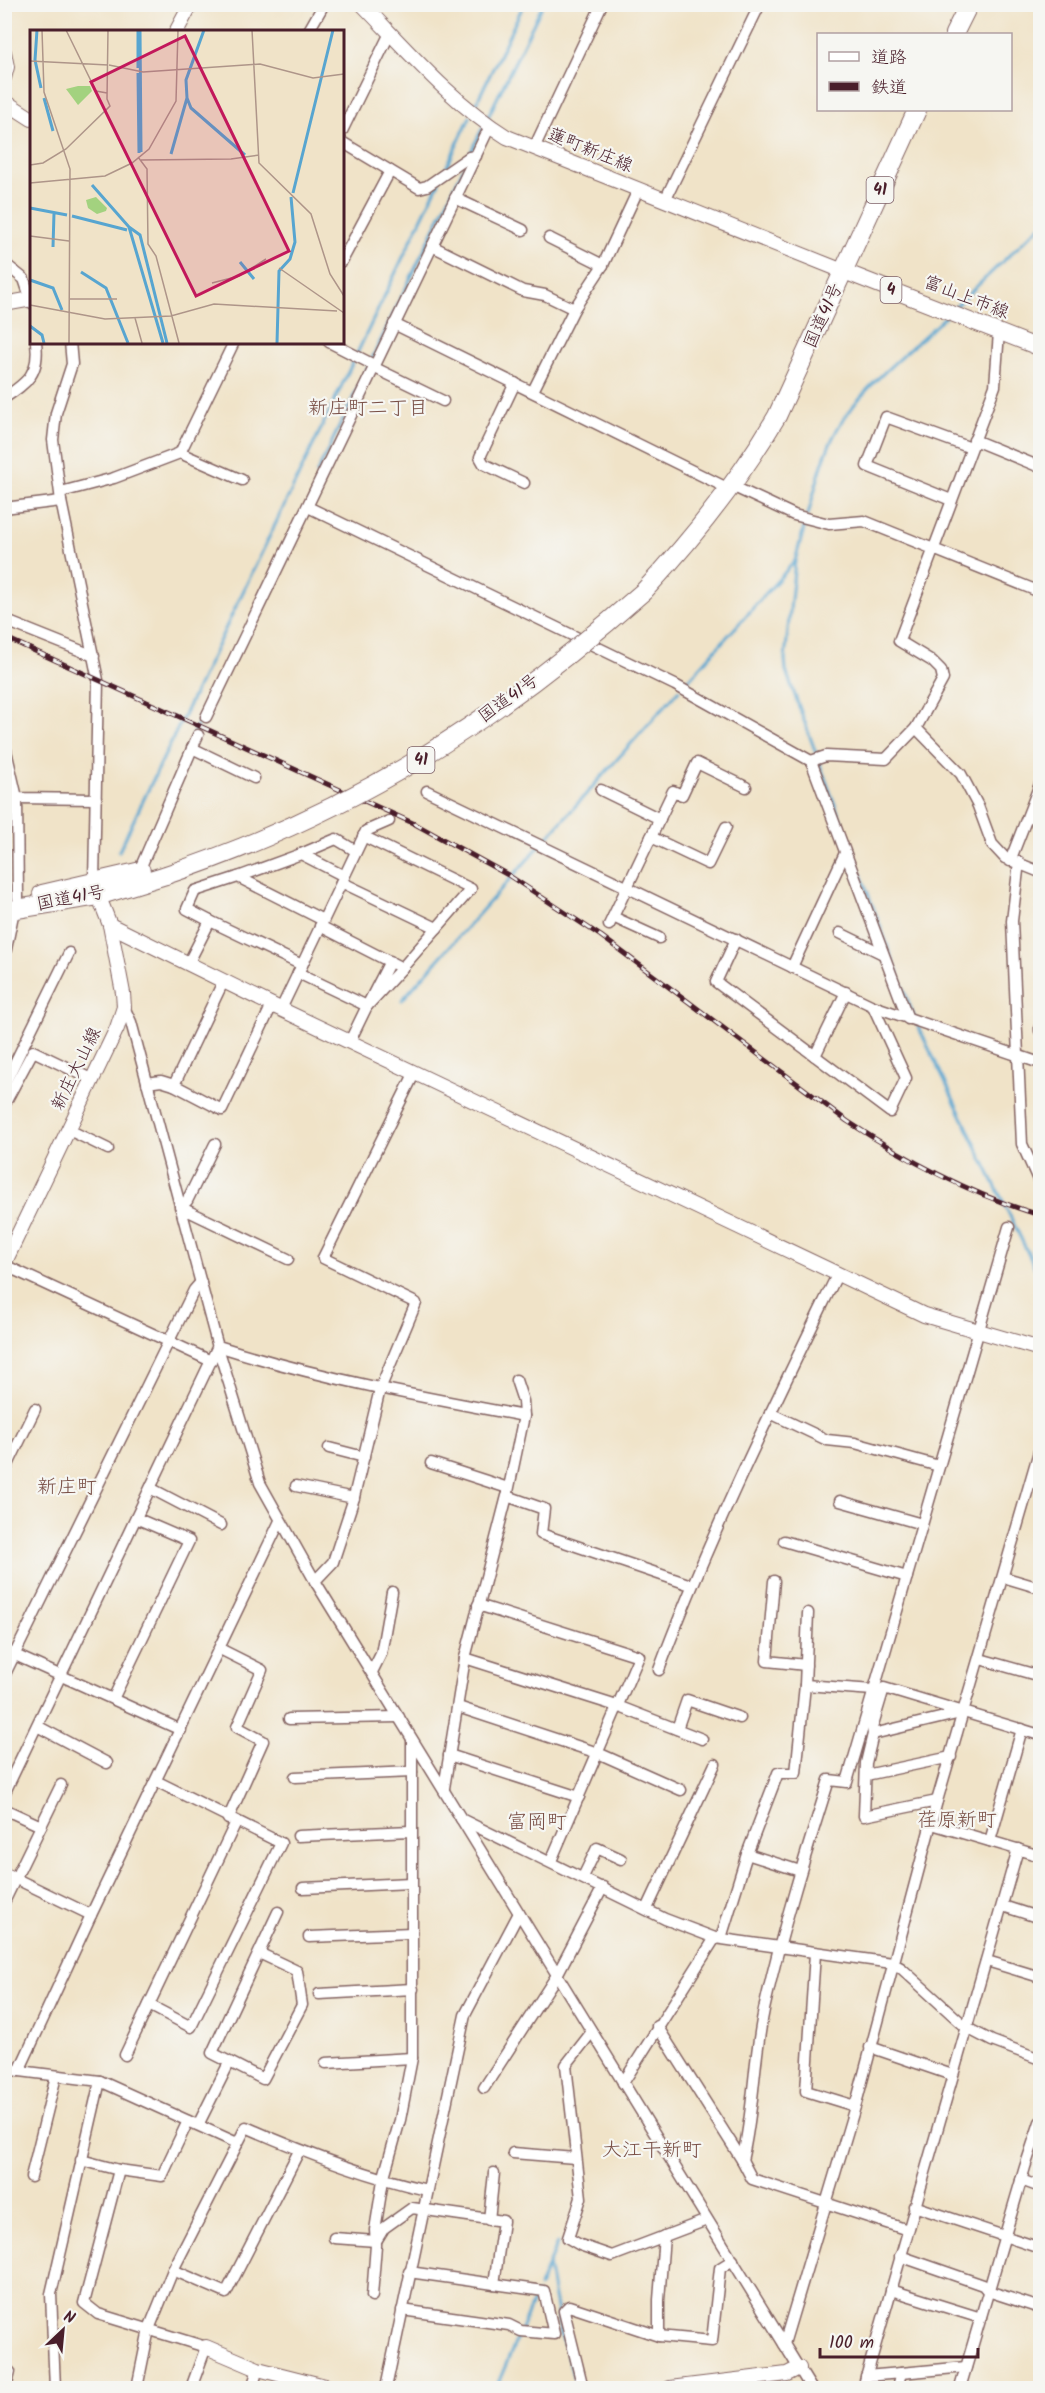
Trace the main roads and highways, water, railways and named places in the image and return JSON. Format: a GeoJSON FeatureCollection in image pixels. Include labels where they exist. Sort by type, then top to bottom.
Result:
{"type":"FeatureCollection","features":[{"type":"Feature","properties":{"kind":"highway"},"geometry":{"type":"LineString","coordinates":[[954,33],[969,4]]}},
{"type":"Feature","properties":{"kind":"highway","name":"国道41号"},"geometry":{"type":"LineString","coordinates":[[10,905],[96,889],[228,855],[297,826],[366,792],[426,757],[596,633],[640,587],[685,547],[726,485],[777,416],[917,111]]}},
{"type":"Feature","properties":{"kind":"highway","name":"国道41号"},"geometry":{"type":"LineString","coordinates":[[96,889],[139,871],[164,870]]}},
{"type":"Feature","properties":{"kind":"main road","name":"富山上市線"},"geometry":{"type":"LineString","coordinates":[[843,271],[1041,348]]}},
{"type":"Feature","properties":{"kind":"waterway"},"geometry":{"type":"LineString","coordinates":[[474,108],[524,4]]}},
{"type":"Feature","properties":{"kind":"waterway"},"geometry":{"type":"LineString","coordinates":[[487,119],[543,4]]}},
{"type":"Feature","properties":{"kind":"waterway"},"geometry":{"type":"LineString","coordinates":[[446,168],[470,117]]}},
{"type":"Feature","properties":{"kind":"waterway"},"geometry":{"type":"LineString","coordinates":[[470,154],[483,127]]}},
{"type":"Feature","properties":{"kind":"waterway"},"geometry":{"type":"LineString","coordinates":[[317,473],[465,165]]}},
{"type":"Feature","properties":{"kind":"waterway"},"geometry":{"type":"LineString","coordinates":[[119,851],[439,182]]}},
{"type":"Feature","properties":{"kind":"waterway"},"geometry":{"type":"LineString","coordinates":[[953,309],[1040,226]]}},
{"type":"Feature","properties":{"kind":"waterway"},"geometry":{"type":"LineString","coordinates":[[808,515],[826,454],[843,420],[878,378],[946,316]]}},
{"type":"Feature","properties":{"kind":"waterway"},"geometry":{"type":"LineString","coordinates":[[806,521],[795,561],[785,659],[786,671],[817,756]]}},
{"type":"Feature","properties":{"kind":"waterway"},"geometry":{"type":"LineString","coordinates":[[683,686],[795,561]]}},
{"type":"Feature","properties":{"kind":"waterway"},"geometry":{"type":"LineString","coordinates":[[402,1000],[679,690]]}},
{"type":"Feature","properties":{"kind":"waterway"},"geometry":{"type":"LineString","coordinates":[[192,736],[202,715]]}},
{"type":"Feature","properties":{"kind":"waterway"},"geometry":{"type":"LineString","coordinates":[[819,762],[914,1017]]}},
{"type":"Feature","properties":{"kind":"waterway"},"geometry":{"type":"LineString","coordinates":[[918,1026],[1040,1278]]}},
{"type":"Feature","properties":{"kind":"waterway"},"geometry":{"type":"LineString","coordinates":[[539,2287],[557,2243]]}},
{"type":"Feature","properties":{"kind":"waterway"},"geometry":{"type":"LineString","coordinates":[[548,2265],[561,2334],[577,2388]]}},
{"type":"Feature","properties":{"kind":"waterway"},"geometry":{"type":"LineString","coordinates":[[496,2388],[536,2294]]}},
{"type":"Feature","properties":{"kind":"railway"},"geometry":{"type":"LineString","coordinates":[[4,637],[415,824],[508,875],[601,936],[870,1136],[940,1176],[989,1198],[1040,1215]]}},
{"type":"Feature","properties":{"kind":"district","name":"新庄町二丁目"},"geometry":{"type":"Point","coordinates":[368,409]}},
{"type":"Feature","properties":{"kind":"district","name":"新庄町"},"geometry":{"type":"Point","coordinates":[67,1488]}},
{"type":"Feature","properties":{"kind":"district","name":"荏原新町"},"geometry":{"type":"Point","coordinates":[957,1821]}},
{"type":"Feature","properties":{"kind":"district","name":"富岡町"},"geometry":{"type":"Point","coordinates":[537,1823]}},
{"type":"Feature","properties":{"kind":"district","name":"大江干新町"},"geometry":{"type":"Point","coordinates":[652,2151]}}]}
